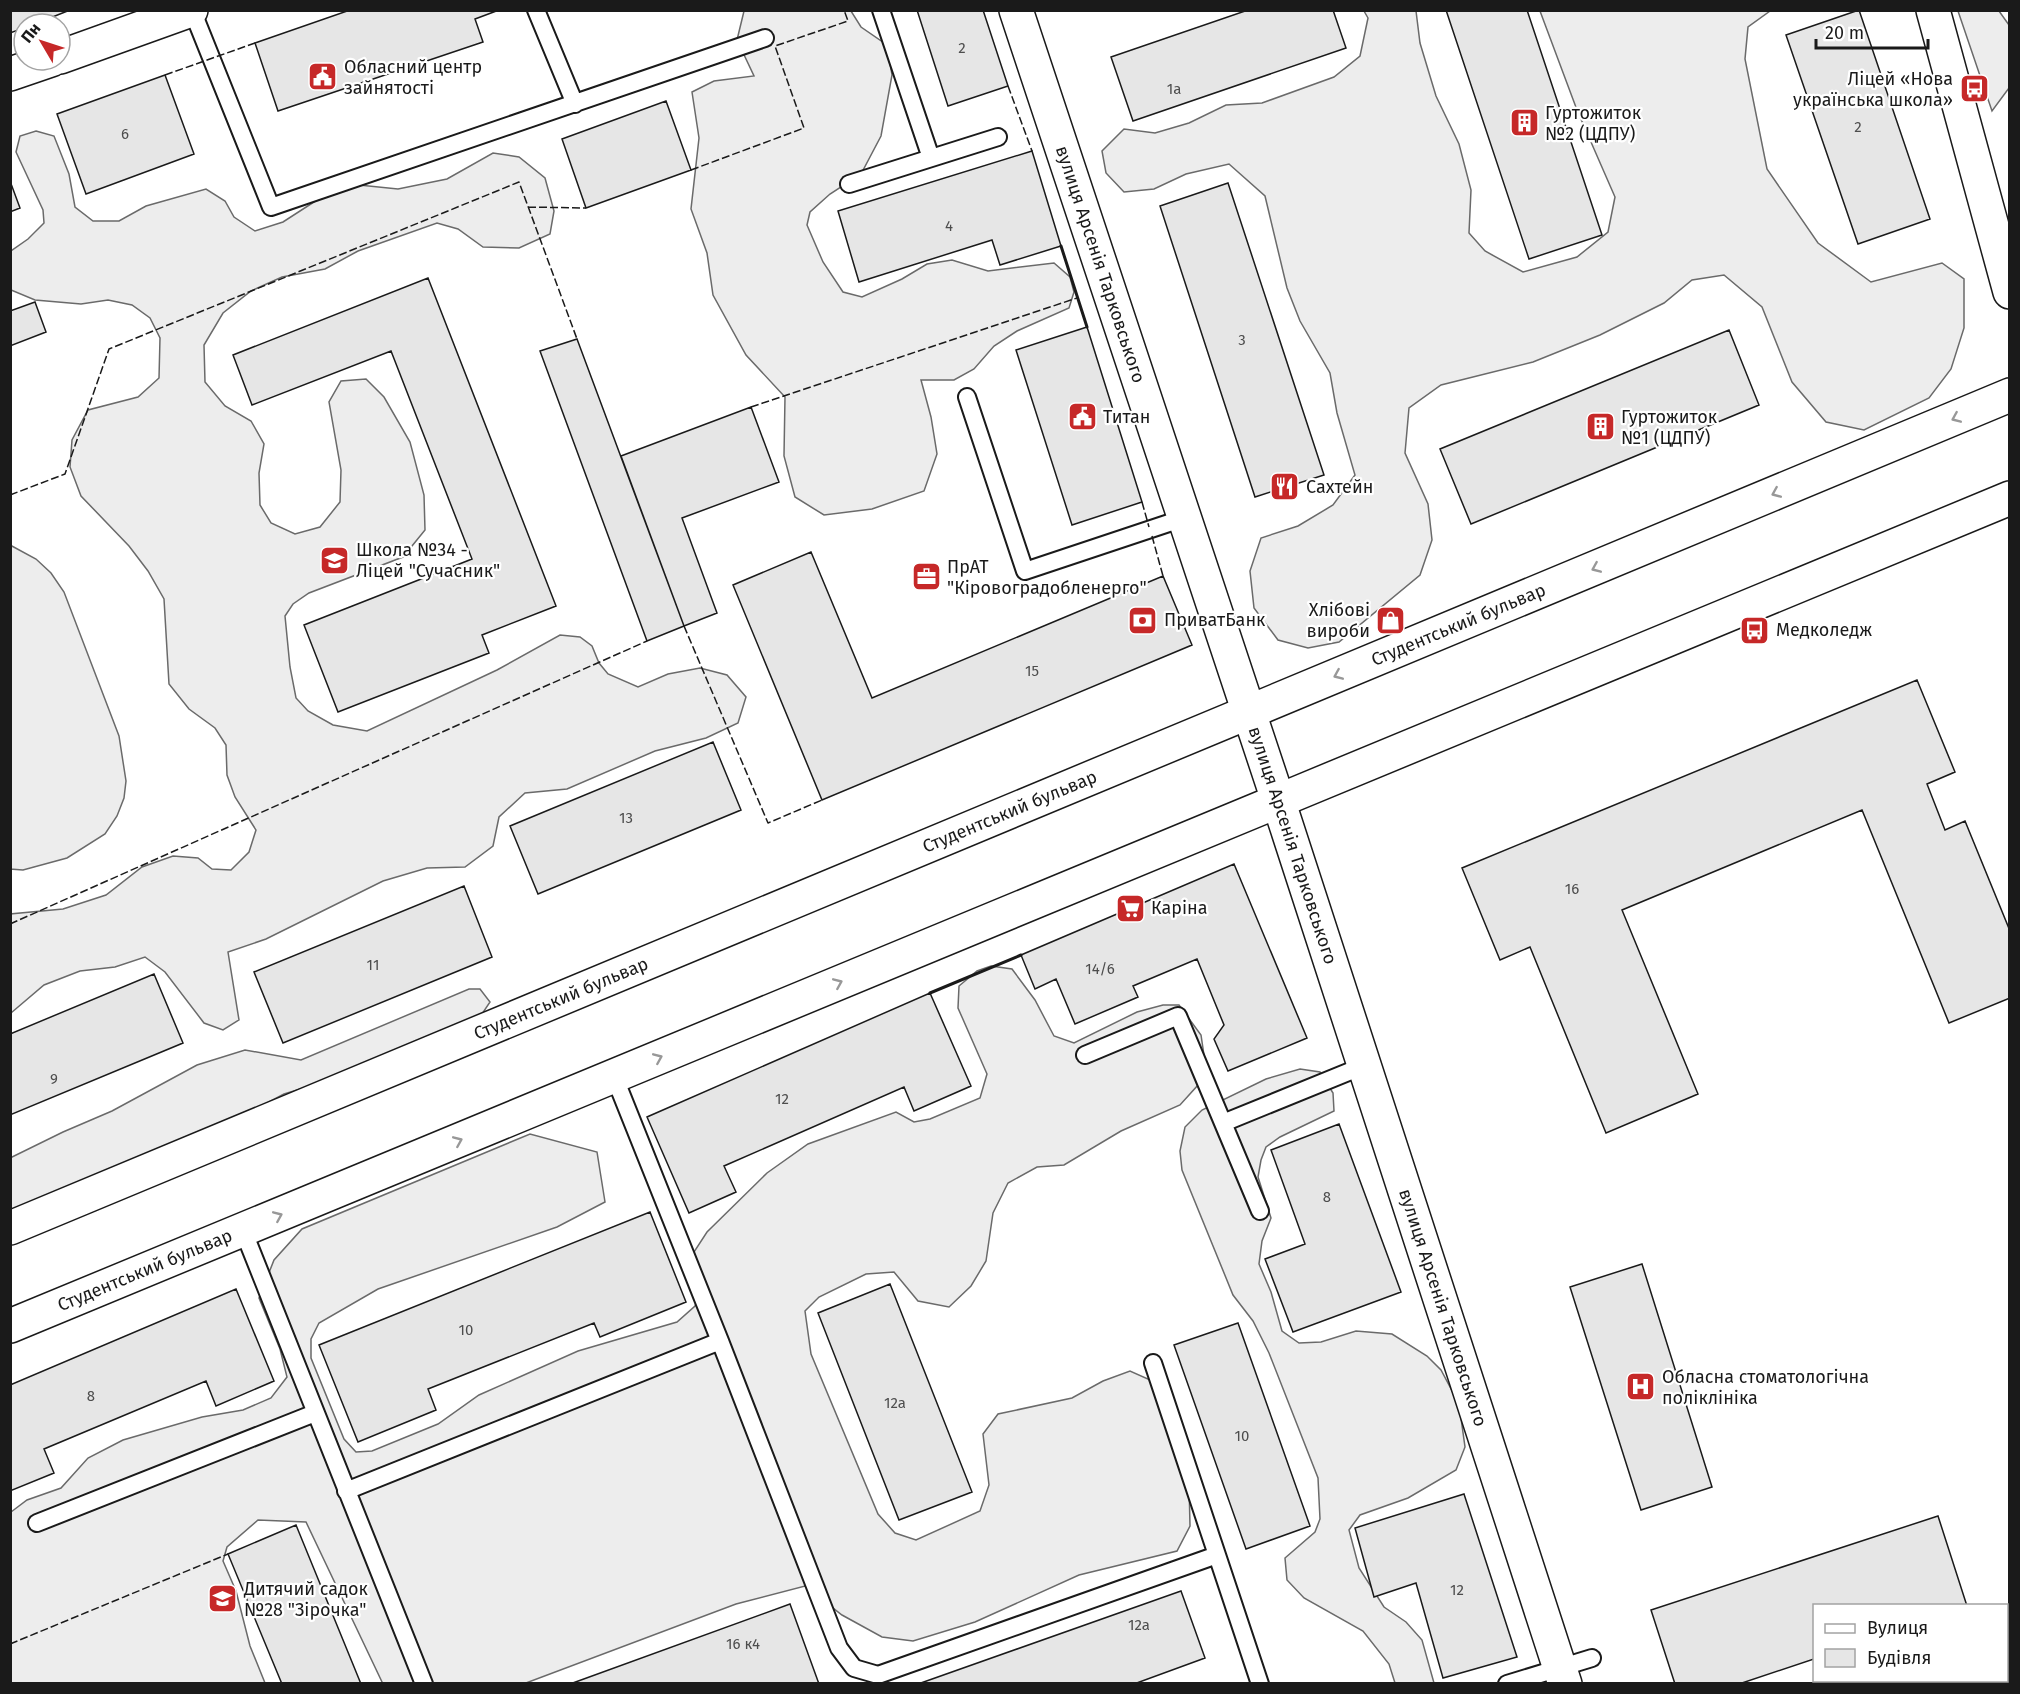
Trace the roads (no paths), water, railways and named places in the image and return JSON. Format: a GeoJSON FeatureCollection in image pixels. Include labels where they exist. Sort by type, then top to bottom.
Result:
{"type":"FeatureCollection","features":[{"type":"Feature","properties":{"kind":"street"},"geometry":{"type":"LineString","coordinates":[[72,53],[192,10]]}},
{"type":"Feature","properties":{"kind":"street","name":"вулиця Арсенія Тарковського"},"geometry":{"type":"LineString","coordinates":[[1016,10],[1278,800],[1563,1675]]}},
{"type":"Feature","properties":{"kind":"street"},"geometry":{"type":"LineString","coordinates":[[1933,10],[2010,292]]}},
{"type":"Feature","properties":{"kind":"street","name":"Студентський бульвар"},"geometry":{"type":"LineString","coordinates":[[10,1228],[2010,395]]}},
{"type":"Feature","properties":{"kind":"street","name":"Студентський бульвар"},"geometry":{"type":"LineString","coordinates":[[10,1326],[2010,498]]}},
{"type":"Feature","properties":{"kind":"lane"},"geometry":{"type":"LineString","coordinates":[[192,10],[271,207],[765,38]]}},
{"type":"Feature","properties":{"kind":"lane"},"geometry":{"type":"LineString","coordinates":[[536,10],[575,104]]}},
{"type":"Feature","properties":{"kind":"lane"},"geometry":{"type":"LineString","coordinates":[[881,10],[931,158]]}},
{"type":"Feature","properties":{"kind":"lane"},"geometry":{"type":"LineString","coordinates":[[849,184],[998,137]]}},
{"type":"Feature","properties":{"kind":"lane"},"geometry":{"type":"LineString","coordinates":[[967,397],[1025,571],[1184,518]]}},
{"type":"Feature","properties":{"kind":"lane"},"geometry":{"type":"LineString","coordinates":[[1085,1055],[1178,1016],[1260,1211]]}},
{"type":"Feature","properties":{"kind":"lane"},"geometry":{"type":"LineString","coordinates":[[1223,1123],[1363,1066]]}},
{"type":"Feature","properties":{"kind":"lane"},"geometry":{"type":"LineString","coordinates":[[614,1076],[839,1648],[854,1668],[878,1675],[1217,1555]]}},
{"type":"Feature","properties":{"kind":"lane"},"geometry":{"type":"LineString","coordinates":[[243,1230],[424,1683]]}},
{"type":"Feature","properties":{"kind":"lane"},"geometry":{"type":"LineString","coordinates":[[346,1491],[720,1341]]}},
{"type":"Feature","properties":{"kind":"lane"},"geometry":{"type":"LineString","coordinates":[[1153,1363],[1257,1682]]}},
{"type":"Feature","properties":{"kind":"lane"},"geometry":{"type":"LineString","coordinates":[[37,1523],[315,1413]]}},
{"type":"Feature","properties":{"kind":"lane"},"geometry":{"type":"LineString","coordinates":[[1507,1683],[1563,1675],[1592,1658]]}},
{"type":"Feature","properties":{"kind":"place","name":"Обласний центр зайнятості"},"geometry":{"type":"Point","coordinates":[323,77]}},
{"type":"Feature","properties":{"kind":"place","name":"Ліцей «Нова українська школа»"},"geometry":{"type":"Point","coordinates":[1974,89]}},
{"type":"Feature","properties":{"kind":"place","name":"Гуртожиток №2 (ЦДПУ)"},"geometry":{"type":"Point","coordinates":[1524,123]}},
{"type":"Feature","properties":{"kind":"place","name":"Титан"},"geometry":{"type":"Point","coordinates":[1082,417]}},
{"type":"Feature","properties":{"kind":"place","name":"Гуртожиток №1 (ЦДПУ)"},"geometry":{"type":"Point","coordinates":[1600,427]}},
{"type":"Feature","properties":{"kind":"place","name":"Сахтейн"},"geometry":{"type":"Point","coordinates":[1285,487]}},
{"type":"Feature","properties":{"kind":"place","name":"Школа №34 - Ліцей \"Сучасник\""},"geometry":{"type":"Point","coordinates":[335,560]}},
{"type":"Feature","properties":{"kind":"place","name":"ПрАТ \"Кіровоградобленерго\""},"geometry":{"type":"Point","coordinates":[926,577]}},
{"type":"Feature","properties":{"kind":"place","name":"ПриватБанк"},"geometry":{"type":"Point","coordinates":[1143,620]}},
{"type":"Feature","properties":{"kind":"place","name":"Хлібові вироби"},"geometry":{"type":"Point","coordinates":[1391,620]}},
{"type":"Feature","properties":{"kind":"place","name":"Медколедж"},"geometry":{"type":"Point","coordinates":[1755,630]}},
{"type":"Feature","properties":{"kind":"place","name":"Каріна"},"geometry":{"type":"Point","coordinates":[1130,908]}},
{"type":"Feature","properties":{"kind":"place","name":"Обласна стоматологічна поліклініка"},"geometry":{"type":"Point","coordinates":[1641,1387]}},
{"type":"Feature","properties":{"kind":"place","name":"Дитячий садок №28 \"Зірочка\""},"geometry":{"type":"Point","coordinates":[223,1599]}}]}
